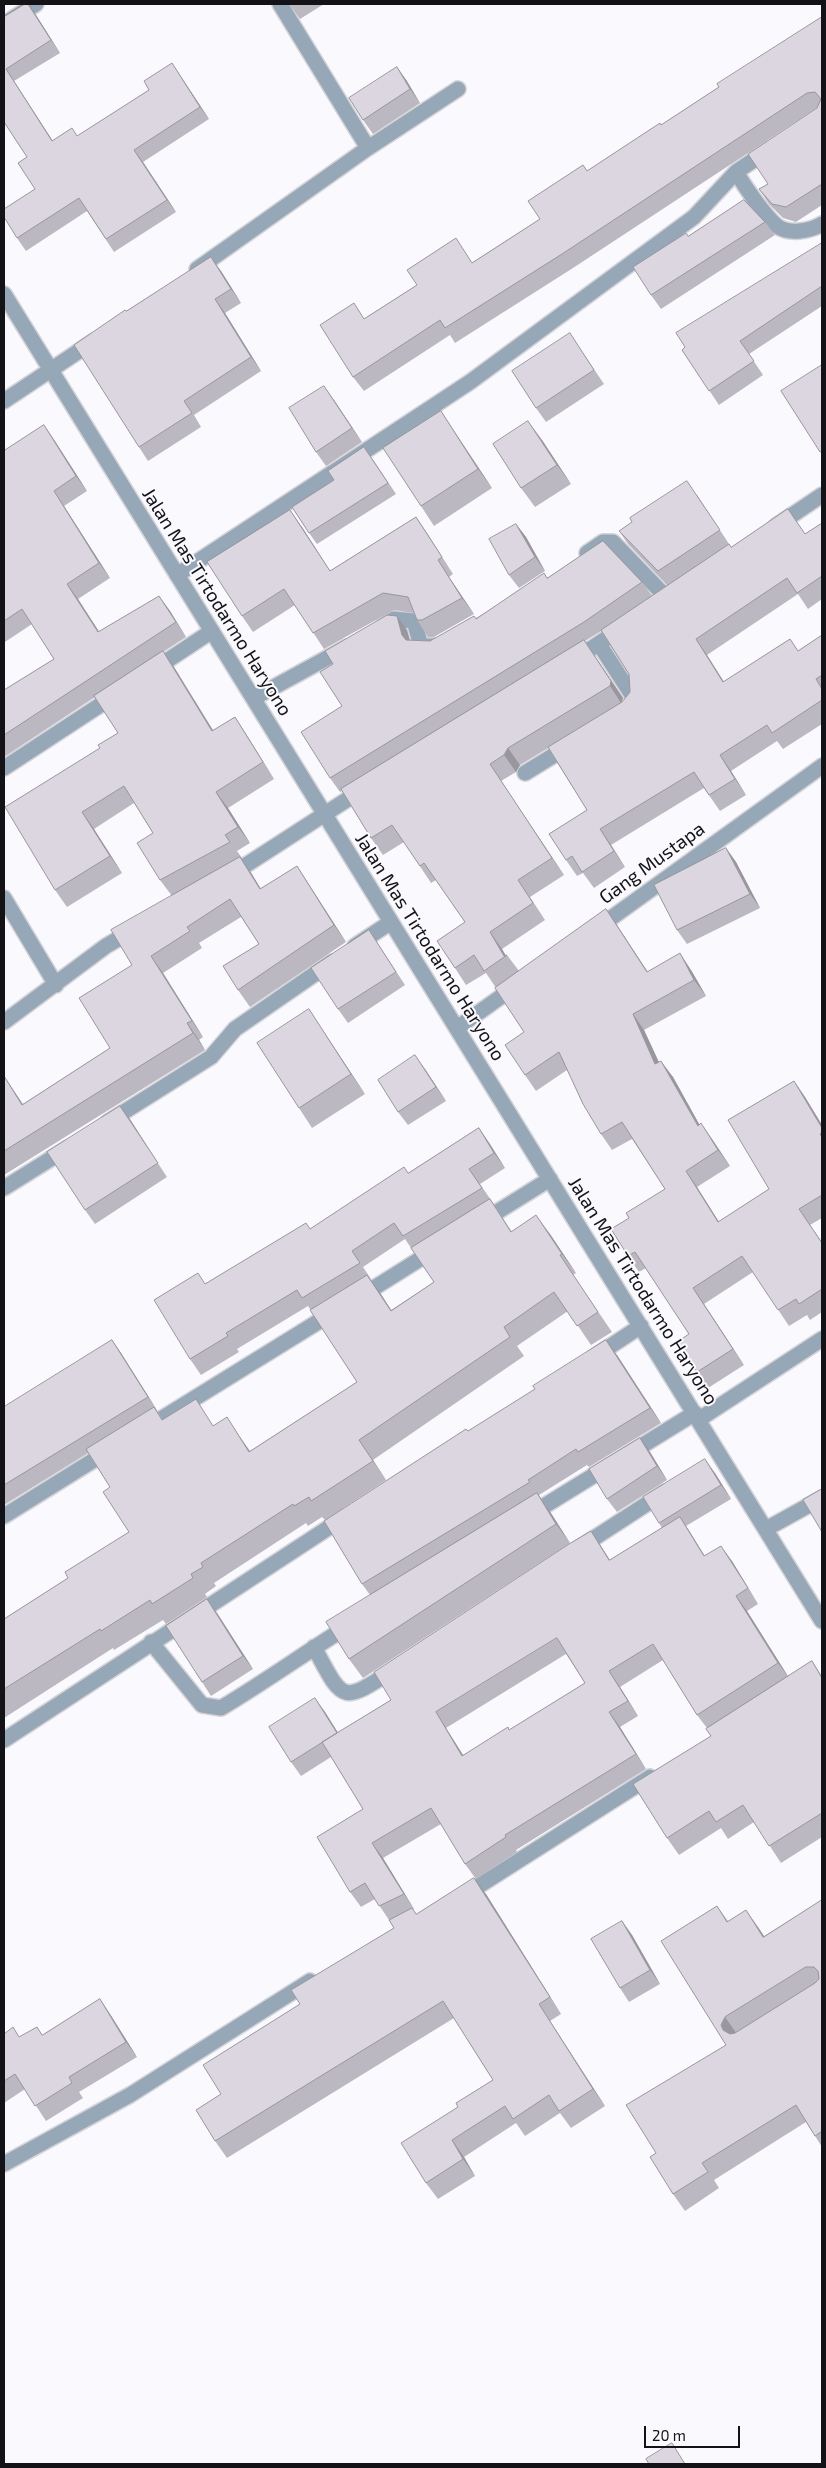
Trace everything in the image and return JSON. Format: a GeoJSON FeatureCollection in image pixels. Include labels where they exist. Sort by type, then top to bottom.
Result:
{"type":"FeatureCollection","features":[{"type":"Feature","properties":{"kind":"street"},"geometry":{"type":"LineString","coordinates":[[4,24],[36,4]]}},
{"type":"Feature","properties":{"kind":"street"},"geometry":{"type":"LineString","coordinates":[[280,4],[368,148]]}},
{"type":"Feature","properties":{"kind":"street"},"geometry":{"type":"LineString","coordinates":[[181,279],[368,148],[458,89]]}},
{"type":"Feature","properties":{"kind":"street"},"geometry":{"type":"LineString","coordinates":[[177,575],[470,382],[694,217],[736,172],[783,141]]}},
{"type":"Feature","properties":{"kind":"street"},"geometry":{"type":"LineString","coordinates":[[736,172],[745,187],[778,227],[794,232],[816,228],[822,224]]}},
{"type":"Feature","properties":{"kind":"street","name":"Jalan Mas Tirtodarmo Haryono"},"geometry":{"type":"LineString","coordinates":[[4,294],[822,1621]]}},
{"type":"Feature","properties":{"kind":"street"},"geometry":{"type":"LineString","coordinates":[[4,401],[108,331]]}},
{"type":"Feature","properties":{"kind":"street"},"geometry":{"type":"LineString","coordinates":[[765,533],[822,496]]}},
{"type":"Feature","properties":{"kind":"street"},"geometry":{"type":"LineString","coordinates":[[572,563],[602,542],[613,542],[666,597]]}},
{"type":"Feature","properties":{"kind":"street"},"geometry":{"type":"LineString","coordinates":[[651,608],[682,586]]}},
{"type":"Feature","properties":{"kind":"street"},"geometry":{"type":"LineString","coordinates":[[254,698],[367,636],[394,618],[414,621],[421,646],[436,646],[444,641]]}},
{"type":"Feature","properties":{"kind":"street"},"geometry":{"type":"LineString","coordinates":[[558,670],[636,618]]}},
{"type":"Feature","properties":{"kind":"street"},"geometry":{"type":"LineString","coordinates":[[4,768],[212,631]]}},
{"type":"Feature","properties":{"kind":"street"},"geometry":{"type":"LineString","coordinates":[[599,644],[632,695],[633,703],[628,710],[620,715]]}},
{"type":"Feature","properties":{"kind":"street"},"geometry":{"type":"LineString","coordinates":[[525,773],[581,739]]}},
{"type":"Feature","properties":{"kind":"street","name":"Gang Mustapa"},"geometry":{"type":"LineString","coordinates":[[583,938],[822,766]]}},
{"type":"Feature","properties":{"kind":"street"},"geometry":{"type":"LineString","coordinates":[[215,884],[241,870],[324,813],[374,782]]}},
{"type":"Feature","properties":{"kind":"street"},"geometry":{"type":"LineString","coordinates":[[4,898],[56,985]]}},
{"type":"Feature","properties":{"kind":"street"},"geometry":{"type":"LineString","coordinates":[[4,1022],[106,946],[147,921]]}},
{"type":"Feature","properties":{"kind":"street"},"geometry":{"type":"LineString","coordinates":[[95,1131],[211,1057],[234,1029],[391,922]]}},
{"type":"Feature","properties":{"kind":"street"},"geometry":{"type":"LineString","coordinates":[[457,1028],[528,977]]}},
{"type":"Feature","properties":{"kind":"street"},"geometry":{"type":"LineString","coordinates":[[4,1188],[78,1141]]}},
{"type":"Feature","properties":{"kind":"street"},"geometry":{"type":"LineString","coordinates":[[466,1231],[550,1179]]}},
{"type":"Feature","properties":{"kind":"street"},"geometry":{"type":"LineString","coordinates":[[4,1516],[449,1241]]}},
{"type":"Feature","properties":{"kind":"street"},"geometry":{"type":"LineString","coordinates":[[582,1364],[641,1326]]}},
{"type":"Feature","properties":{"kind":"street"},"geometry":{"type":"LineString","coordinates":[[517,1522],[696,1417],[822,1339]]}},
{"type":"Feature","properties":{"kind":"street"},"geometry":{"type":"LineString","coordinates":[[704,1466],[720,1456]]}},
{"type":"Feature","properties":{"kind":"street"},"geometry":{"type":"LineString","coordinates":[[570,1554],[678,1483]]}},
{"type":"Feature","properties":{"kind":"street"},"geometry":{"type":"LineString","coordinates":[[766,1529],[822,1498]]}},
{"type":"Feature","properties":{"kind":"street"},"geometry":{"type":"LineString","coordinates":[[4,1740],[358,1508]]}},
{"type":"Feature","properties":{"kind":"street"},"geometry":{"type":"LineString","coordinates":[[151,1642],[202,1705],[221,1708],[265,1682],[314,1647],[365,1616]]}},
{"type":"Feature","properties":{"kind":"street"},"geometry":{"type":"LineString","coordinates":[[314,1647],[333,1683],[340,1690],[353,1694],[411,1658]]}},
{"type":"Feature","properties":{"kind":"street"},"geometry":{"type":"LineString","coordinates":[[451,1901],[477,1889],[661,1770]]}},
{"type":"Feature","properties":{"kind":"street"},"geometry":{"type":"LineString","coordinates":[[4,2164],[130,2095],[323,1973]]}},
{"type":"Feature","properties":{"kind":"building"},"geometry":{"type":"Polygon","coordinates":[[[28,4],[51,40],[6,69],[52,141],[72,128],[77,136],[149,90],[144,81],[172,63],[200,107],[134,150],[167,200],[106,239],[79,198],[17,238],[4,217],[4,209],[35,189],[18,163],[27,157],[4,122],[4,17],[28,4]]]}},
{"type":"Feature","properties":{"kind":"building"},"geometry":{"type":"Polygon","coordinates":[[[822,17],[822,184],[786,207],[772,204],[759,189],[768,184],[748,154],[817,108],[821,99],[815,92],[807,93],[562,254],[445,328],[440,320],[353,377],[320,325],[354,303],[364,319],[417,285],[407,270],[456,238],[472,263],[540,219],[528,201],[583,165],[587,171],[660,123],[661,125],[719,87],[717,84],[822,17]]]}},
{"type":"Feature","properties":{"kind":"building"},"geometry":{"type":"Polygon","coordinates":[[[397,67],[410,89],[363,120],[349,98],[397,67]]]}},
{"type":"Feature","properties":{"kind":"building"},"geometry":{"type":"Polygon","coordinates":[[[744,200],[765,222],[651,295],[633,267],[686,233],[688,236],[744,200]]]}},
{"type":"Feature","properties":{"kind":"building"},"geometry":{"type":"Polygon","coordinates":[[[822,243],[822,286],[740,341],[754,361],[709,391],[682,350],[685,347],[676,333],[822,243]]]}},
{"type":"Feature","properties":{"kind":"building"},"geometry":{"type":"Polygon","coordinates":[[[211,257],[231,289],[215,299],[251,357],[184,401],[192,413],[139,447],[74,345],[125,310],[211,257]]]}},
{"type":"Feature","properties":{"kind":"building"},"geometry":{"type":"Polygon","coordinates":[[[570,333],[594,370],[536,408],[512,371],[570,333]]]}},
{"type":"Feature","properties":{"kind":"building"},"geometry":{"type":"Polygon","coordinates":[[[822,365],[822,451],[820,452],[781,391],[822,365]]]}},
{"type":"Feature","properties":{"kind":"building"},"geometry":{"type":"Polygon","coordinates":[[[324,386],[352,428],[316,452],[289,408],[324,386]]]}},
{"type":"Feature","properties":{"kind":"building"},"geometry":{"type":"Polygon","coordinates":[[[441,411],[478,469],[421,506],[383,448],[441,411]]]}},
{"type":"Feature","properties":{"kind":"building"},"geometry":{"type":"Polygon","coordinates":[[[528,421],[557,465],[521,488],[493,444],[528,421]]]}},
{"type":"Feature","properties":{"kind":"building"},"geometry":{"type":"Polygon","coordinates":[[[44,425],[76,476],[54,491],[99,563],[67,584],[98,632],[159,596],[176,622],[4,735],[4,690],[54,659],[22,609],[4,621],[4,451],[44,425]]]}},
{"type":"Feature","properties":{"kind":"building"},"geometry":{"type":"Polygon","coordinates":[[[364,447],[388,483],[309,533],[292,507],[334,480],[328,471],[364,447]]]}},
{"type":"Feature","properties":{"kind":"building"},"geometry":{"type":"Polygon","coordinates":[[[687,481],[720,530],[658,571],[619,531],[632,522],[630,518],[687,481]]]}},
{"type":"Feature","properties":{"kind":"building"},"geometry":{"type":"Polygon","coordinates":[[[788,509],[805,534],[822,523],[822,576],[797,593],[787,578],[696,639],[723,682],[790,639],[798,651],[822,635],[822,675],[816,679],[822,689],[822,700],[772,733],[767,725],[720,755],[735,779],[709,795],[694,772],[600,829],[614,851],[582,872],[572,856],[566,860],[549,834],[587,810],[548,747],[622,702],[630,692],[629,674],[601,630],[729,544],[731,547],[788,509]]]}},
{"type":"Feature","properties":{"kind":"building"},"geometry":{"type":"Polygon","coordinates":[[[290,510],[330,571],[416,517],[442,557],[438,560],[462,598],[422,620],[417,620],[408,597],[383,593],[313,633],[284,589],[242,616],[207,562],[290,510]]]}},
{"type":"Feature","properties":{"kind":"building"},"geometry":{"type":"Polygon","coordinates":[[[516,524],[535,557],[509,575],[489,539],[516,524]]]}},
{"type":"Feature","properties":{"kind":"building"},"geometry":{"type":"Polygon","coordinates":[[[603,541],[642,582],[584,622],[330,778],[301,732],[342,706],[320,672],[333,664],[325,651],[387,615],[397,616],[402,635],[406,640],[430,641],[474,616],[476,619],[544,573],[547,578],[603,541]]]}},
{"type":"Feature","properties":{"kind":"building"},"geometry":{"type":"Polygon","coordinates":[[[584,640],[611,681],[610,686],[508,748],[504,755],[490,764],[552,858],[518,880],[533,903],[490,932],[504,956],[507,955],[484,971],[474,955],[455,968],[437,941],[465,922],[424,863],[420,866],[392,825],[371,838],[341,789],[584,640]]]}},
{"type":"Feature","properties":{"kind":"building"},"geometry":{"type":"Polygon","coordinates":[[[163,651],[212,731],[235,717],[263,762],[216,792],[238,827],[225,835],[230,842],[160,880],[137,843],[153,833],[124,786],[82,812],[110,856],[55,890],[5,807],[100,748],[98,745],[118,733],[94,696],[163,651]]]}},
{"type":"Feature","properties":{"kind":"building"},"geometry":{"type":"Polygon","coordinates":[[[726,848],[750,894],[677,930],[654,885],[726,848]]]}},
{"type":"Feature","properties":{"kind":"building"},"geometry":{"type":"Polygon","coordinates":[[[240,857],[260,889],[297,866],[334,925],[238,990],[223,966],[259,944],[230,899],[187,927],[190,931],[151,956],[192,1021],[187,1023],[193,1033],[4,1151],[4,1076],[22,1105],[110,1048],[79,998],[132,965],[111,930],[240,857]]]}},
{"type":"Feature","properties":{"kind":"building"},"geometry":{"type":"Polygon","coordinates":[[[606,909],[647,972],[680,953],[694,980],[633,1014],[655,1064],[661,1061],[698,1126],[701,1123],[718,1150],[686,1171],[718,1222],[769,1189],[728,1120],[794,1081],[822,1128],[822,1133],[820,1134],[822,1137],[822,1195],[799,1209],[822,1243],[822,1289],[799,1304],[796,1299],[778,1310],[742,1256],[693,1288],[733,1349],[697,1372],[677,1342],[689,1334],[635,1252],[628,1256],[611,1229],[629,1218],[626,1213],[665,1189],[622,1122],[601,1134],[583,1104],[559,1052],[525,1075],[505,1045],[524,1032],[495,988],[606,909]]]}},
{"type":"Feature","properties":{"kind":"building"},"geometry":{"type":"Polygon","coordinates":[[[369,930],[396,972],[338,1009],[311,968],[369,930]]]}},
{"type":"Feature","properties":{"kind":"building"},"geometry":{"type":"Polygon","coordinates":[[[309,1009],[351,1074],[299,1108],[257,1043],[309,1009]]]}},
{"type":"Feature","properties":{"kind":"building"},"geometry":{"type":"Polygon","coordinates":[[[415,1055],[436,1087],[398,1112],[378,1080],[415,1055]]]}},
{"type":"Feature","properties":{"kind":"building"},"geometry":{"type":"Polygon","coordinates":[[[120,1106],[158,1163],[85,1210],[47,1152],[120,1106]]]}},
{"type":"Feature","properties":{"kind":"building"},"geometry":{"type":"Polygon","coordinates":[[[479,1128],[494,1153],[469,1169],[482,1188],[403,1236],[394,1223],[352,1251],[360,1263],[302,1298],[297,1290],[226,1333],[228,1336],[190,1359],[154,1300],[198,1273],[205,1284],[306,1223],[310,1229],[404,1167],[408,1173],[479,1128]]]}},
{"type":"Feature","properties":{"kind":"building"},"geometry":{"type":"Polygon","coordinates":[[[490,1199],[511,1232],[536,1215],[598,1312],[577,1326],[554,1292],[504,1327],[510,1337],[359,1440],[373,1461],[311,1501],[309,1497],[294,1506],[293,1504],[201,1563],[203,1567],[191,1574],[193,1578],[152,1604],[150,1600],[4,1689],[4,1619],[68,1578],[65,1572],[129,1532],[103,1492],[110,1487],[86,1449],[154,1407],[162,1420],[196,1399],[213,1426],[227,1417],[249,1452],[357,1382],[310,1310],[367,1275],[391,1311],[434,1282],[411,1248],[490,1199]]]}},
{"type":"Feature","properties":{"kind":"building"},"geometry":{"type":"Polygon","coordinates":[[[112,1340],[148,1397],[4,1485],[4,1407],[112,1340]]]}},
{"type":"Feature","properties":{"kind":"building"},"geometry":{"type":"Polygon","coordinates":[[[606,1340],[650,1408],[578,1452],[576,1449],[528,1480],[530,1482],[362,1584],[324,1521],[466,1429],[468,1431],[535,1389],[533,1386],[606,1340]]]}},
{"type":"Feature","properties":{"kind":"building"},"geometry":{"type":"Polygon","coordinates":[[[640,1438],[657,1466],[607,1499],[589,1469],[640,1438]]]}},
{"type":"Feature","properties":{"kind":"building"},"geometry":{"type":"Polygon","coordinates":[[[705,1459],[721,1485],[659,1523],[643,1497],[705,1459]]]}},
{"type":"Feature","properties":{"kind":"building"},"geometry":{"type":"Polygon","coordinates":[[[822,1489],[822,1532],[803,1500],[822,1489]]]}},
{"type":"Feature","properties":{"kind":"building"},"geometry":{"type":"Polygon","coordinates":[[[537,1493],[556,1524],[349,1659],[326,1622],[537,1493]]]}},
{"type":"Feature","properties":{"kind":"building"},"geometry":{"type":"Polygon","coordinates":[[[680,1517],[704,1556],[721,1546],[748,1588],[736,1596],[778,1663],[697,1715],[653,1644],[609,1671],[628,1701],[609,1712],[636,1754],[505,1835],[506,1837],[465,1864],[431,1808],[372,1843],[404,1894],[379,1906],[365,1883],[350,1892],[317,1837],[363,1809],[322,1742],[391,1700],[374,1672],[591,1531],[609,1560],[680,1517]],[[557,1638],[436,1712],[462,1756],[508,1727],[509,1730],[585,1683],[557,1638]]]}},
{"type":"Feature","properties":{"kind":"building"},"geometry":{"type":"Polygon","coordinates":[[[207,1599],[243,1656],[202,1682],[166,1626],[207,1599]]]}},
{"type":"Feature","properties":{"kind":"building"},"geometry":{"type":"Polygon","coordinates":[[[812,1661],[822,1678],[822,1813],[769,1846],[743,1805],[716,1822],[709,1811],[667,1838],[633,1784],[711,1736],[706,1729],[812,1661]]]}},
{"type":"Feature","properties":{"kind":"building"},"geometry":{"type":"Polygon","coordinates":[[[315,1698],[337,1733],[291,1762],[269,1727],[315,1698]]]}},
{"type":"Feature","properties":{"kind":"building"},"geometry":{"type":"Polygon","coordinates":[[[474,1878],[550,1997],[539,2004],[593,2089],[559,2111],[549,2095],[513,2119],[505,2106],[452,2140],[463,2159],[426,2183],[401,2143],[458,2107],[456,2103],[493,2080],[443,2001],[215,2141],[196,2110],[221,2094],[203,2065],[300,2004],[291,1990],[394,1928],[389,1920],[412,1908],[416,1914],[474,1878]]]}},
{"type":"Feature","properties":{"kind":"building"},"geometry":{"type":"Polygon","coordinates":[[[822,1900],[822,2131],[815,2136],[796,2105],[702,2163],[708,2172],[673,2194],[650,2157],[656,2153],[626,2105],[726,2045],[661,1941],[717,1906],[727,1922],[746,1910],[763,1937],[822,1900]],[[806,1967],[725,2017],[721,2025],[723,2030],[730,2034],[735,2033],[815,1983],[819,1979],[818,1971],[814,1967],[806,1967]]]}},
{"type":"Feature","properties":{"kind":"building"},"geometry":{"type":"Polygon","coordinates":[[[622,1921],[650,1970],[620,1988],[591,1939],[622,1921]]]}},
{"type":"Feature","properties":{"kind":"building"},"geometry":{"type":"Polygon","coordinates":[[[100,1999],[126,2042],[69,2077],[72,2083],[35,2106],[15,2074],[4,2081],[4,2034],[13,2027],[19,2037],[37,2027],[42,2035],[100,1999]]]}},
{"type":"Feature","properties":{"kind":"building"},"geometry":{"type":"Polygon","coordinates":[[[672,2443],[685,2464],[649,2464],[646,2459],[672,2443]]]}}]}
